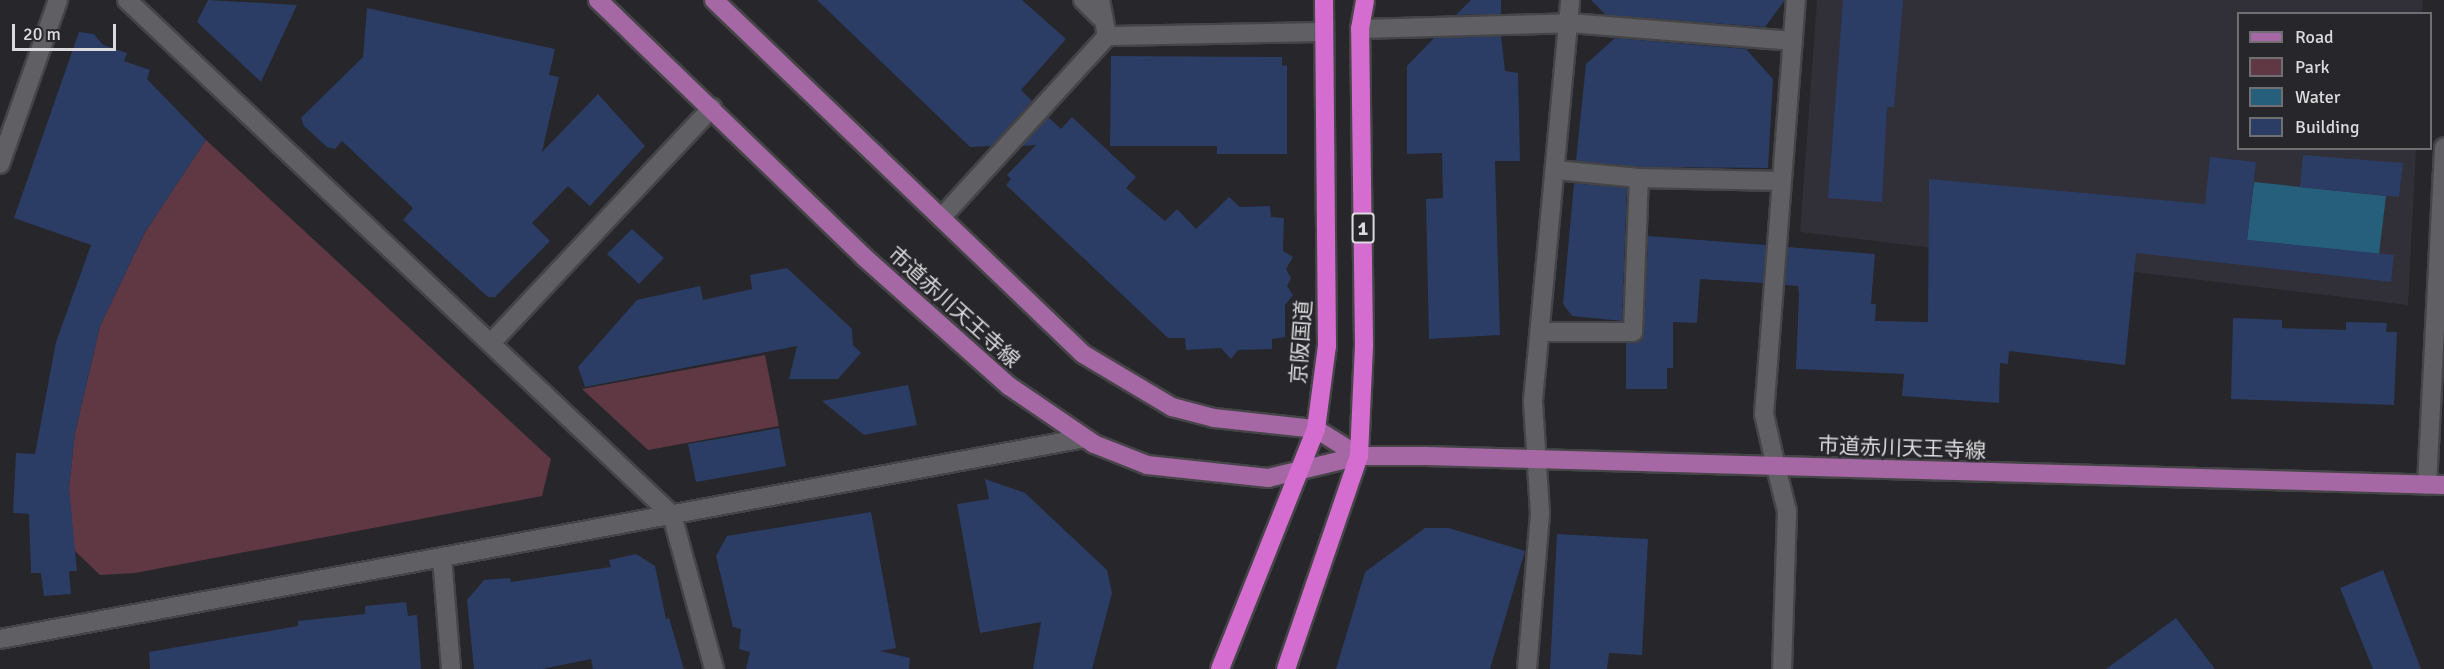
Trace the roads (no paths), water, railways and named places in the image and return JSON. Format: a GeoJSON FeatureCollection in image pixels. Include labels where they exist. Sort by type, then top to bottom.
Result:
{"type":"FeatureCollection","features":[{"type":"Feature","properties":{"kind":"highway","name":"京阪国道"},"geometry":{"type":"LineString","coordinates":[[1220,669],[1302,470],[1316,429],[1327,345],[1324,0]]}},
{"type":"Feature","properties":{"kind":"highway","name":"1"},"geometry":{"type":"LineString","coordinates":[[1286,669],[1359,456],[1364,345],[1360,29],[1365,0]]}},
{"type":"Feature","properties":{"kind":"main road","name":"市道赤川天王寺線"},"geometry":{"type":"LineString","coordinates":[[598,0],[864,257],[1000,379],[1084,438],[1147,465],[1194,472],[1268,478],[1359,456],[2436,485]]}},
{"type":"Feature","properties":{"kind":"main road"},"geometry":{"type":"LineString","coordinates":[[714,0],[1083,354],[1125,383],[1172,407],[1214,418],[1316,429],[1359,456]]}},
{"type":"Feature","properties":{"kind":"street"},"geometry":{"type":"LineString","coordinates":[[0,164],[58,0]]}},
{"type":"Feature","properties":{"kind":"street"},"geometry":{"type":"LineString","coordinates":[[127,0],[672,515],[714,669]]}},
{"type":"Feature","properties":{"kind":"street"},"geometry":{"type":"LineString","coordinates":[[1083,0],[1100,8],[1107,36]]}},
{"type":"Feature","properties":{"kind":"street"},"geometry":{"type":"LineString","coordinates":[[1527,669],[1540,513],[1533,401],[1570,23],[1570,0]]}},
{"type":"Feature","properties":{"kind":"street"},"geometry":{"type":"LineString","coordinates":[[1782,669],[1787,512],[1764,414],[1796,0]]}},
{"type":"Feature","properties":{"kind":"street"},"geometry":{"type":"LineString","coordinates":[[1360,29],[1570,23],[1793,41]]}},
{"type":"Feature","properties":{"kind":"street"},"geometry":{"type":"LineString","coordinates":[[941,218],[1107,36],[1324,32]]}},
{"type":"Feature","properties":{"kind":"street"},"geometry":{"type":"LineString","coordinates":[[491,344],[712,108]]}},
{"type":"Feature","properties":{"kind":"street"},"geometry":{"type":"LineString","coordinates":[[2436,485],[2444,147]]}},
{"type":"Feature","properties":{"kind":"street"},"geometry":{"type":"LineString","coordinates":[[1556,170],[1639,178],[1782,180]]}},
{"type":"Feature","properties":{"kind":"street"},"geometry":{"type":"LineString","coordinates":[[1540,332],[1633,332],[1639,178]]}},
{"type":"Feature","properties":{"kind":"street"},"geometry":{"type":"LineString","coordinates":[[0,639],[1084,438]]}},
{"type":"Feature","properties":{"kind":"street"},"geometry":{"type":"LineString","coordinates":[[442,557],[451,669]]}},
{"type":"Feature","properties":{"kind":"water"},"geometry":{"type":"Polygon","coordinates":[[[2254,182],[2386,196],[2379,254],[2247,240],[2254,182]]]}}]}
